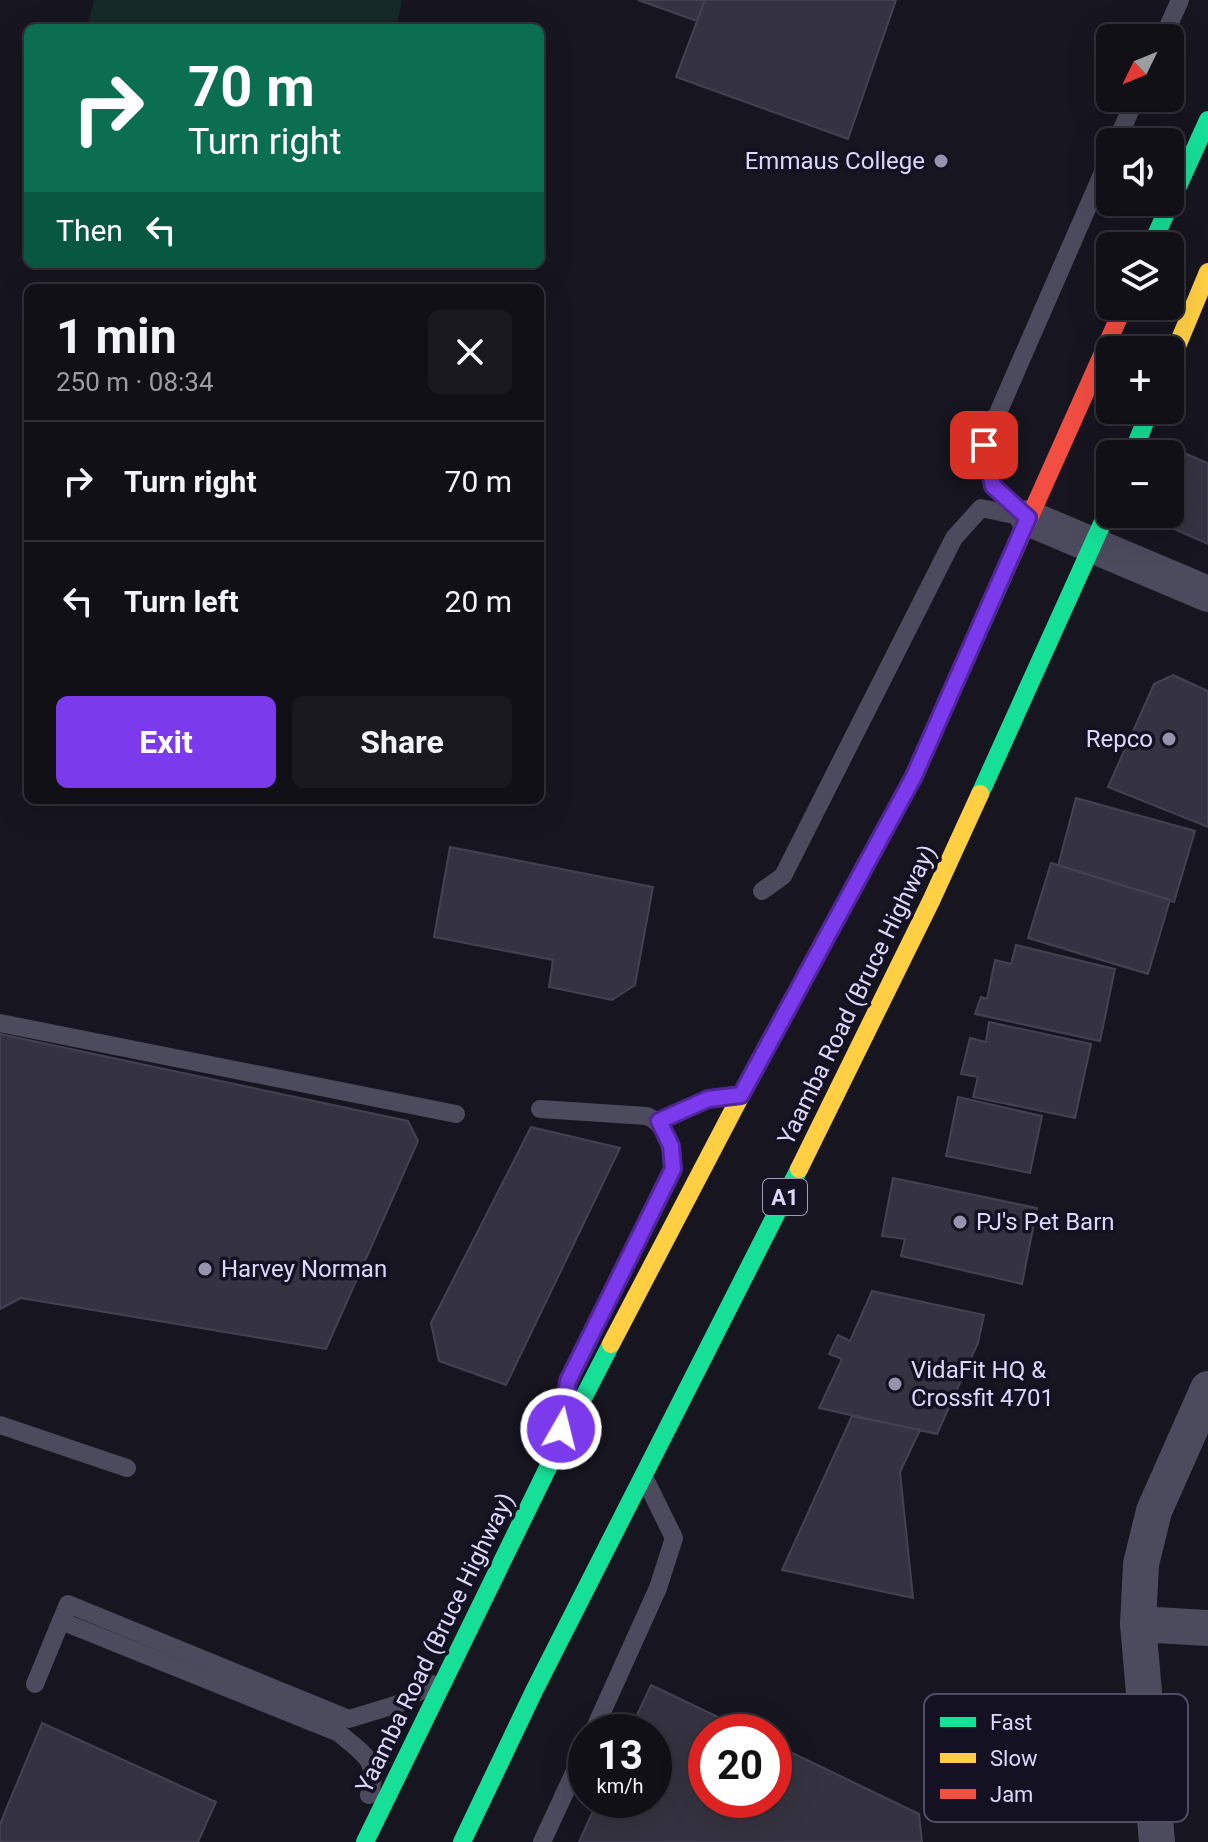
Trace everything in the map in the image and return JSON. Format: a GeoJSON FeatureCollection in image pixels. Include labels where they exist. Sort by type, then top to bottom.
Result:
{"type":"FeatureCollection","features":[{"type":"Feature","properties":{"kind":"highway"},"geometry":{"type":"LineString","coordinates":[[1157,232],[1208,120]]}},
{"type":"Feature","properties":{"kind":"highway"},"geometry":{"type":"LineString","coordinates":[[1181,336],[1208,272]]}},
{"type":"Feature","properties":{"kind":"highway","name":"Yaamba Road (Bruce Highway)"},"geometry":{"type":"LineString","coordinates":[[365,1842],[558,1447],[741,1095],[914,776],[1118,320]]}},
{"type":"Feature","properties":{"kind":"highway","name":"Yaamba Road (Bruce Highway)"},"geometry":{"type":"LineString","coordinates":[[462,1842],[534,1691],[734,1300],[931,901],[1101,528]]}},
{"type":"Feature","properties":{"kind":"street"},"geometry":{"type":"LineString","coordinates":[[1028,518],[1208,594]]}},
{"type":"Feature","properties":{"kind":"street"},"geometry":{"type":"LineString","coordinates":[[1144,1694],[1138,1624],[1141,1564],[1154,1511],[1208,1389]]}},
{"type":"Feature","properties":{"kind":"street"},"geometry":{"type":"LineString","coordinates":[[1138,1624],[1208,1628]]}},
{"type":"Feature","properties":{"kind":"street"},"geometry":{"type":"LineString","coordinates":[[1155,1822],[1157,1842]]}},
{"type":"Feature","properties":{"kind":"lane"},"geometry":{"type":"LineString","coordinates":[[1169,24],[1180,0]]}},
{"type":"Feature","properties":{"kind":"lane"},"geometry":{"type":"LineString","coordinates":[[1028,518],[993,486],[984,445],[1096,188]]}},
{"type":"Feature","properties":{"kind":"lane"},"geometry":{"type":"LineString","coordinates":[[762,891],[783,876],[954,538],[981,508],[1028,518]]}},
{"type":"Feature","properties":{"kind":"lane"},"geometry":{"type":"LineString","coordinates":[[0,1023],[456,1114]]}},
{"type":"Feature","properties":{"kind":"lane"},"geometry":{"type":"LineString","coordinates":[[659,1121],[708,1099],[741,1095]]}},
{"type":"Feature","properties":{"kind":"lane"},"geometry":{"type":"LineString","coordinates":[[540,1109],[647,1116],[659,1121],[671,1146],[673,1169],[568,1381],[558,1447]]}},
{"type":"Feature","properties":{"kind":"lane"},"geometry":{"type":"LineString","coordinates":[[0,1425],[127,1468]]}},
{"type":"Feature","properties":{"kind":"lane"},"geometry":{"type":"LineString","coordinates":[[601,1714],[658,1588],[674,1538],[643,1475]]}},
{"type":"Feature","properties":{"kind":"lane"},"geometry":{"type":"LineString","coordinates":[[64,1612],[349,1719],[398,1704],[446,1675]]}},
{"type":"Feature","properties":{"kind":"lane"},"geometry":{"type":"LineString","coordinates":[[35,1684],[64,1612]]}},
{"type":"Feature","properties":{"kind":"lane"},"geometry":{"type":"LineString","coordinates":[[64,1612],[339,1733],[371,1761],[375,1778],[349,1842]]}},
{"type":"Feature","properties":{"kind":"lane"},"geometry":{"type":"LineString","coordinates":[[542,1842],[568,1786]]}},
{"type":"Feature","properties":{"kind":"green space"},"geometry":{"type":"Polygon","coordinates":[[[94,0],[402,0],[397,24],[88,24],[94,0]]]}},
{"type":"Feature","properties":{"kind":"building"},"geometry":{"type":"Polygon","coordinates":[[[638,0],[705,0],[697,21],[638,0]]]}},
{"type":"Feature","properties":{"kind":"building"},"geometry":{"type":"Polygon","coordinates":[[[705,0],[896,0],[848,139],[676,77],[705,0]]]}},
{"type":"Feature","properties":{"kind":"building"},"geometry":{"type":"Polygon","coordinates":[[[1186,454],[1208,463],[1208,544],[1172,528],[1184,528],[1186,454]]]}},
{"type":"Feature","properties":{"kind":"building","name":"Repco"},"geometry":{"type":"Polygon","coordinates":[[[1173,675],[1208,691],[1208,827],[1108,787],[1154,684],[1173,675]]]}},
{"type":"Feature","properties":{"kind":"building"},"geometry":{"type":"Polygon","coordinates":[[[1076,798],[1195,831],[1174,902],[1058,866],[1076,798]]]}},
{"type":"Feature","properties":{"kind":"building"},"geometry":{"type":"Polygon","coordinates":[[[450,847],[653,887],[635,985],[612,1000],[549,987],[553,960],[434,937],[450,847]]]}},
{"type":"Feature","properties":{"kind":"building"},"geometry":{"type":"Polygon","coordinates":[[[1051,863],[1170,900],[1148,974],[1028,938],[1051,863]]]}},
{"type":"Feature","properties":{"kind":"building"},"geometry":{"type":"Polygon","coordinates":[[[1016,945],[1115,969],[1100,1041],[975,1014],[981,997],[987,999],[995,960],[1011,964],[1016,945]]]}},
{"type":"Feature","properties":{"kind":"building"},"geometry":{"type":"Polygon","coordinates":[[[989,1022],[1091,1044],[1075,1118],[973,1097],[978,1077],[961,1074],[970,1038],[986,1042],[989,1022]]]}},
{"type":"Feature","properties":{"kind":"building"},"geometry":{"type":"Polygon","coordinates":[[[0,1034],[408,1121],[418,1141],[326,1349],[21,1298],[0,1309],[0,1034]]]}},
{"type":"Feature","properties":{"kind":"building"},"geometry":{"type":"Polygon","coordinates":[[[958,1097],[1042,1116],[1030,1173],[946,1156],[958,1097]]]}},
{"type":"Feature","properties":{"kind":"building"},"geometry":{"type":"Polygon","coordinates":[[[531,1127],[620,1148],[506,1385],[439,1361],[431,1323],[531,1127]]]}},
{"type":"Feature","properties":{"kind":"building","name":"PJ's Pet Barn"},"geometry":{"type":"Polygon","coordinates":[[[893,1178],[1037,1208],[1022,1284],[901,1256],[905,1239],[882,1236],[893,1178]]]}},
{"type":"Feature","properties":{"kind":"building","name":"VidaFit HQ & Crossfit 4701"},"geometry":{"type":"Polygon","coordinates":[[[872,1291],[984,1315],[978,1343],[937,1434],[819,1408],[842,1359],[829,1354],[838,1335],[850,1341],[872,1291]]]}},
{"type":"Feature","properties":{"kind":"building"},"geometry":{"type":"Polygon","coordinates":[[[852,1416],[920,1430],[900,1472],[913,1598],[782,1570],[852,1416]]]}},
{"type":"Feature","properties":{"kind":"building"},"geometry":{"type":"Polygon","coordinates":[[[651,1685],[711,1714],[688,1714],[688,1818],[792,1818],[792,1753],[919,1814],[922,1842],[579,1842],[590,1818],[672,1818],[672,1714],[637,1714],[651,1685]]]}},
{"type":"Feature","properties":{"kind":"building"},"geometry":{"type":"Polygon","coordinates":[[[42,1723],[216,1802],[198,1842],[0,1842],[0,1824],[42,1723]]]}},
{"type":"Feature","properties":{"kind":"traffic: fast"},"geometry":{"type":"LineString","coordinates":[[1157,232],[1208,120]]}},
{"type":"Feature","properties":{"kind":"traffic: fast"},"geometry":{"type":"LineString","coordinates":[[1138,440],[1144,424]]}},
{"type":"Feature","properties":{"kind":"traffic: fast"},"geometry":{"type":"LineString","coordinates":[[980,794],[1100,528]]}},
{"type":"Feature","properties":{"kind":"traffic: fast"},"geometry":{"type":"LineString","coordinates":[[761,1057],[914,776],[1002,579]]}},
{"type":"Feature","properties":{"kind":"traffic: fast"},"geometry":{"type":"LineString","coordinates":[[462,1842],[534,1691],[799,1169]]}},
{"type":"Feature","properties":{"kind":"traffic: fast"},"geometry":{"type":"LineString","coordinates":[[365,1842],[611,1344]]}},
{"type":"Feature","properties":{"kind":"traffic: slow"},"geometry":{"type":"LineString","coordinates":[[1181,336],[1208,272]]}},
{"type":"Feature","properties":{"kind":"traffic: slow"},"geometry":{"type":"LineString","coordinates":[[799,1169],[980,794]]}},
{"type":"Feature","properties":{"kind":"traffic: slow"},"geometry":{"type":"LineString","coordinates":[[611,1344],[761,1057]]}},
{"type":"Feature","properties":{"kind":"traffic: jam"},"geometry":{"type":"LineString","coordinates":[[1002,579],[1118,320]]}},
{"type":"Feature","properties":{"kind":"place","name":"Emmaus College"},"geometry":{"type":"Point","coordinates":[941,161]}},
{"type":"Feature","properties":{"kind":"place","name":"Repco"},"geometry":{"type":"Point","coordinates":[1169,739]}},
{"type":"Feature","properties":{"kind":"place","name":"PJ's Pet Barn"},"geometry":{"type":"Point","coordinates":[960,1222]}},
{"type":"Feature","properties":{"kind":"place","name":"Harvey Norman"},"geometry":{"type":"Point","coordinates":[205,1269]}},
{"type":"Feature","properties":{"kind":"place","name":"VidaFit HQ & Crossfit 4701"},"geometry":{"type":"Point","coordinates":[895,1384]}},
{"type":"Feature","properties":{"kind":"route"},"geometry":{"type":"LineString","coordinates":[[561,1429],[568,1381],[673,1169],[671,1146],[659,1121],[708,1099],[741,1095],[914,776],[1028,518],[993,486],[984,445]]}}]}
